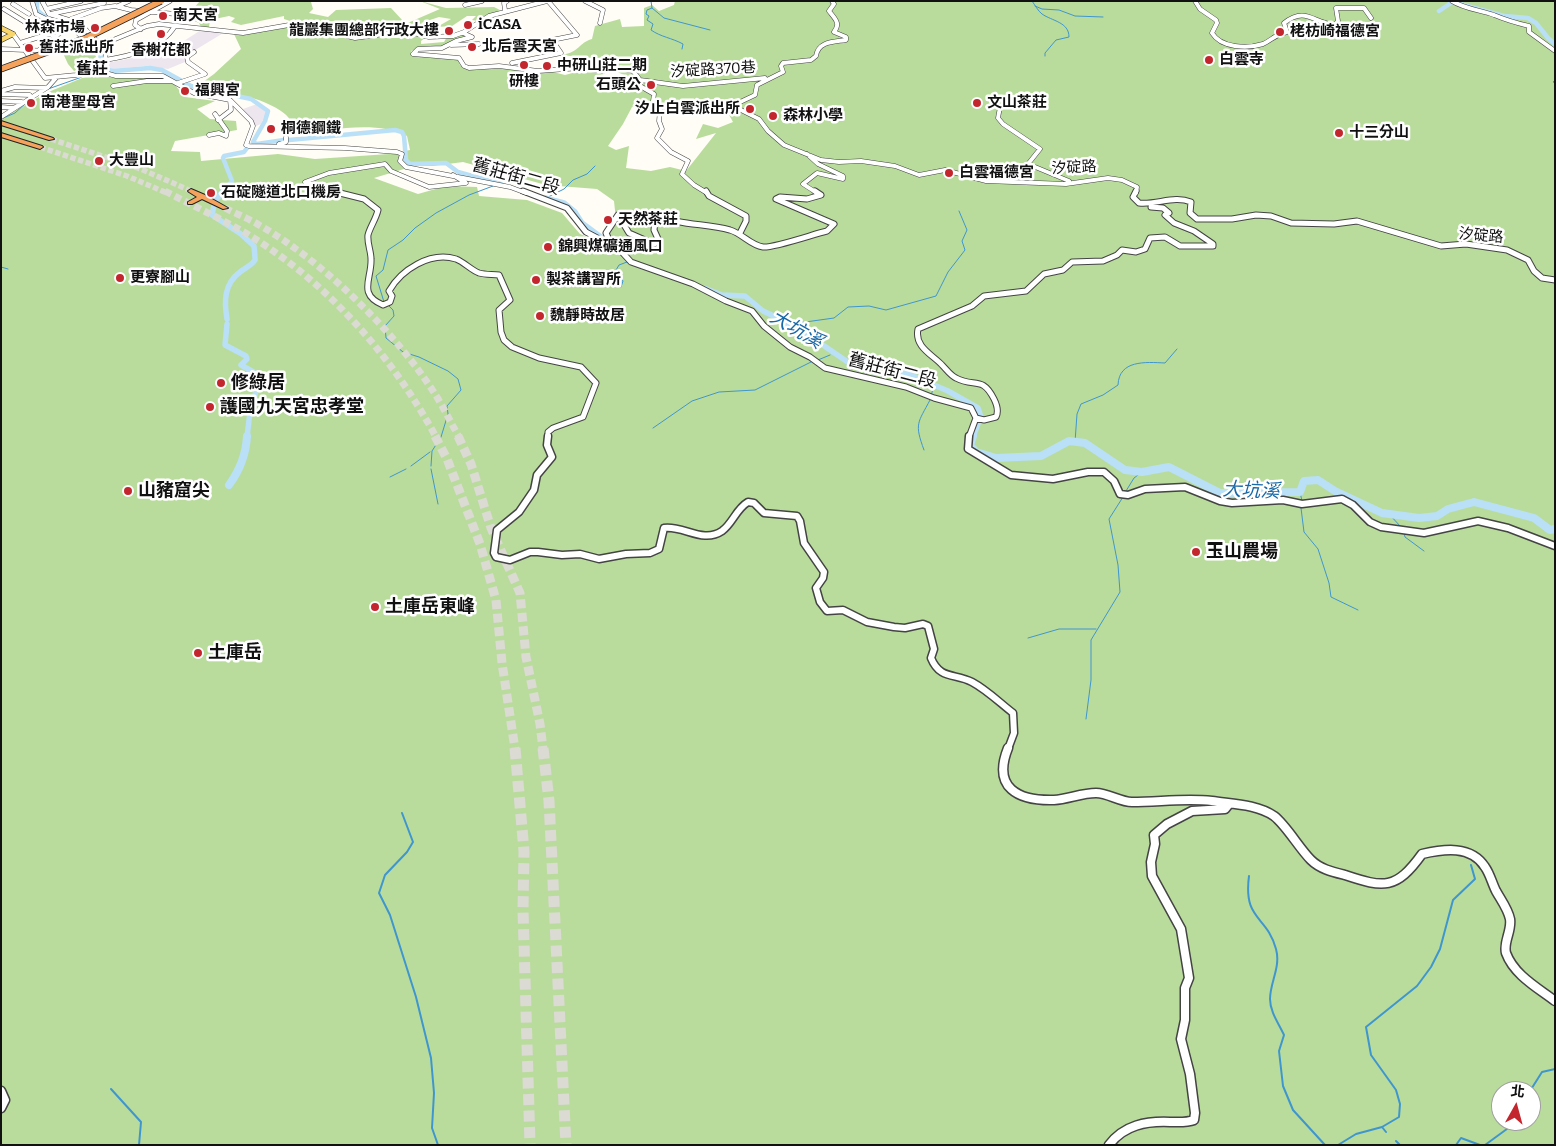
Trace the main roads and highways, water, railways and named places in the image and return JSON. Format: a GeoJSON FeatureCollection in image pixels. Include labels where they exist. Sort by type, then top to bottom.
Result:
{"type":"FeatureCollection","features":[{"type":"Feature","properties":{"kind":"highway"},"geometry":{"type":"LineString","coordinates":[[1,69],[95,30],[154,1]]}},
{"type":"Feature","properties":{"kind":"highway"},"geometry":{"type":"LineString","coordinates":[[1,69],[104,30],[161,1]]}},
{"type":"Feature","properties":{"kind":"highway"},"geometry":{"type":"LineString","coordinates":[[1,123],[48,139]]}},
{"type":"Feature","properties":{"kind":"highway"},"geometry":{"type":"LineString","coordinates":[[1,135],[40,147]]}},
{"type":"Feature","properties":{"kind":"highway"},"geometry":{"type":"LineString","coordinates":[[32,145],[48,139]]}},
{"type":"Feature","properties":{"kind":"highway"},"geometry":{"type":"LineString","coordinates":[[191,190],[225,208]]}},
{"type":"Feature","properties":{"kind":"highway"},"geometry":{"type":"LineString","coordinates":[[190,202],[203,196]]}},
{"type":"Feature","properties":{"kind":"main road"},"geometry":{"type":"LineString","coordinates":[[1,28],[13,34],[1,40]]}},
{"type":"Feature","properties":{"kind":"waterway","name":"大坑溪"},"geometry":{"type":"LineString","coordinates":[[37,1],[37,10],[44,16],[75,24],[101,53],[99,68],[113,71],[150,68],[162,70],[191,86],[251,99],[268,111],[265,121],[253,142],[257,144],[284,140]]}},
{"type":"Feature","properties":{"kind":"waterway"},"geometry":{"type":"LineString","coordinates":[[651,1],[652,8]]}},
{"type":"Feature","properties":{"kind":"waterway"},"geometry":{"type":"LineString","coordinates":[[1032,1],[1035,6]]}},
{"type":"Feature","properties":{"kind":"waterway"},"geometry":{"type":"LineString","coordinates":[[1459,1],[1460,4],[1504,16],[1528,18],[1536,23],[1555,44]]}},
{"type":"Feature","properties":{"kind":"waterway"},"geometry":{"type":"LineString","coordinates":[[1439,11],[1451,3]]}},
{"type":"Feature","properties":{"kind":"waterway"},"geometry":{"type":"LineString","coordinates":[[1035,6],[1042,9],[1059,10],[1075,16],[1103,17]]}},
{"type":"Feature","properties":{"kind":"waterway"},"geometry":{"type":"LineString","coordinates":[[1035,6],[1042,14],[1063,25],[1069,37],[1056,40],[1045,53],[1045,56]]}},
{"type":"Feature","properties":{"kind":"waterway"},"geometry":{"type":"LineString","coordinates":[[652,8],[664,18],[710,30]]}},
{"type":"Feature","properties":{"kind":"waterway"},"geometry":{"type":"LineString","coordinates":[[652,8],[647,10],[646,14],[649,16],[647,20],[653,24],[651,30],[683,44],[682,49]]}},
{"type":"Feature","properties":{"kind":"waterway"},"geometry":{"type":"LineString","coordinates":[[48,89],[82,77]]}},
{"type":"Feature","properties":{"kind":"waterway"},"geometry":{"type":"LineString","coordinates":[[1555,80],[1553,82],[1555,83]]}},
{"type":"Feature","properties":{"kind":"waterway"},"geometry":{"type":"LineString","coordinates":[[1,119],[15,113],[27,102]]}},
{"type":"Feature","properties":{"kind":"waterway","name":"大坑溪"},"geometry":{"type":"LineString","coordinates":[[289,140],[395,130],[402,132],[404,136],[406,160],[410,164],[446,163],[458,172],[501,184]]}},
{"type":"Feature","properties":{"kind":"waterway"},"geometry":{"type":"LineString","coordinates":[[222,193],[232,181],[223,158],[224,156],[244,152],[247,148]]}},
{"type":"Feature","properties":{"kind":"waterway"},"geometry":{"type":"LineString","coordinates":[[546,198],[564,189],[573,180],[587,174],[595,166]]}},
{"type":"Feature","properties":{"kind":"waterway"},"geometry":{"type":"LineString","coordinates":[[384,302],[376,276],[383,270],[388,250],[436,213],[469,195],[493,186]]}},
{"type":"Feature","properties":{"kind":"waterway"},"geometry":{"type":"LineString","coordinates":[[215,201],[223,191]]}},
{"type":"Feature","properties":{"kind":"waterway","name":"大坑溪"},"geometry":{"type":"LineString","coordinates":[[545,198],[564,203],[575,212],[582,223],[605,240]]}},
{"type":"Feature","properties":{"kind":"waterway"},"geometry":{"type":"LineString","coordinates":[[214,205],[212,215],[241,234],[254,246],[255,258]]}},
{"type":"Feature","properties":{"kind":"waterway"},"geometry":{"type":"LineString","coordinates":[[791,324],[834,318],[848,307],[869,306],[886,310],[936,296],[948,272],[965,250],[962,241],[967,230],[959,211]]}},
{"type":"Feature","properties":{"kind":"waterway"},"geometry":{"type":"LineString","coordinates":[[227,319],[226,293],[228,287],[235,277],[255,260]]}},
{"type":"Feature","properties":{"kind":"waterway"},"geometry":{"type":"LineString","coordinates":[[621,287],[623,281],[616,270],[619,265],[627,262]]}},
{"type":"Feature","properties":{"kind":"waterway"},"geometry":{"type":"LineString","coordinates":[[1,267],[8,269]]}},
{"type":"Feature","properties":{"kind":"waterway","name":"大坑溪"},"geometry":{"type":"LineString","coordinates":[[704,288],[722,295],[745,296],[763,311],[795,326],[855,367],[883,374],[906,373],[948,391],[978,408],[981,417]]}},
{"type":"Feature","properties":{"kind":"waterway"},"geometry":{"type":"LineString","coordinates":[[388,305],[393,310],[394,316],[385,326],[386,338],[403,352],[419,357],[448,371],[458,379],[461,390],[447,406],[448,414],[441,437],[432,451],[431,466]]}},
{"type":"Feature","properties":{"kind":"waterway"},"geometry":{"type":"LineString","coordinates":[[227,324],[225,345],[246,356],[247,359],[241,365],[255,373],[257,384],[253,407]]}},
{"type":"Feature","properties":{"kind":"waterway"},"geometry":{"type":"LineString","coordinates":[[1075,442],[1077,414],[1081,404],[1103,395],[1118,385],[1119,377],[1128,367],[1134,364],[1149,362],[1165,363],[1177,349]]}},
{"type":"Feature","properties":{"kind":"waterway"},"geometry":{"type":"LineString","coordinates":[[818,360],[830,355]]}},
{"type":"Feature","properties":{"kind":"waterway"},"geometry":{"type":"LineString","coordinates":[[653,428],[692,401],[719,392],[755,390],[811,362]]}},
{"type":"Feature","properties":{"kind":"waterway"},"geometry":{"type":"LineString","coordinates":[[931,396],[934,385]]}},
{"type":"Feature","properties":{"kind":"waterway"},"geometry":{"type":"LineString","coordinates":[[924,450],[918,428],[930,400]]}},
{"type":"Feature","properties":{"kind":"waterway"},"geometry":{"type":"LineString","coordinates":[[247,437],[250,412]]}},
{"type":"Feature","properties":{"kind":"waterway","name":"大坑溪"},"geometry":{"type":"LineString","coordinates":[[973,437],[979,421]]}},
{"type":"Feature","properties":{"kind":"waterway"},"geometry":{"type":"LineString","coordinates":[[229,485],[242,462],[247,436]]}},
{"type":"Feature","properties":{"kind":"waterway","name":"大坑溪"},"geometry":{"type":"LineString","coordinates":[[973,436],[970,445],[976,452],[996,458],[1041,456],[1069,441],[1085,443],[1125,470],[1142,472],[1169,467],[1220,493],[1300,492],[1304,481],[1318,480],[1335,491],[1382,513],[1419,518],[1437,516],[1448,509],[1474,502],[1534,518],[1550,530],[1555,529]]}},
{"type":"Feature","properties":{"kind":"waterway"},"geometry":{"type":"LineString","coordinates":[[411,466],[430,452]]}},
{"type":"Feature","properties":{"kind":"waterway"},"geometry":{"type":"LineString","coordinates":[[390,477],[406,469]]}},
{"type":"Feature","properties":{"kind":"waterway"},"geometry":{"type":"LineString","coordinates":[[431,469],[438,504]]}},
{"type":"Feature","properties":{"kind":"waterway"},"geometry":{"type":"LineString","coordinates":[[1126,491],[1134,478],[1142,472]]}},
{"type":"Feature","properties":{"kind":"waterway"},"geometry":{"type":"LineString","coordinates":[[1300,492],[1302,501]]}},
{"type":"Feature","properties":{"kind":"waterway"},"geometry":{"type":"LineString","coordinates":[[1086,719],[1091,680],[1091,640],[1120,592],[1118,565],[1109,519],[1123,497]]}},
{"type":"Feature","properties":{"kind":"waterway"},"geometry":{"type":"LineString","coordinates":[[1301,508],[1304,532],[1318,549],[1329,583],[1331,597],[1358,610]]}},
{"type":"Feature","properties":{"kind":"waterway"},"geometry":{"type":"LineString","coordinates":[[1389,514],[1401,527]]}},
{"type":"Feature","properties":{"kind":"waterway"},"geometry":{"type":"LineString","coordinates":[[1404,533],[1405,537],[1424,551]]}},
{"type":"Feature","properties":{"kind":"waterway"},"geometry":{"type":"LineString","coordinates":[[1028,638],[1059,629],[1096,629]]}},
{"type":"Feature","properties":{"kind":"waterway"},"geometry":{"type":"LineString","coordinates":[[402,813],[413,842],[407,852],[385,875],[379,893],[390,915],[416,997],[431,1058],[434,1093],[432,1128],[438,1145]]}},
{"type":"Feature","properties":{"kind":"waterway"},"geometry":{"type":"LineString","coordinates":[[1382,1127],[1399,1117],[1400,1104],[1396,1090],[1371,1055],[1366,1027],[1417,986],[1431,967],[1440,949],[1453,900],[1475,879],[1471,865]]}},
{"type":"Feature","properties":{"kind":"waterway"},"geometry":{"type":"LineString","coordinates":[[1249,876],[1249,902],[1272,938],[1276,949],[1277,962],[1270,1004],[1284,1035],[1279,1051],[1283,1086],[1293,1110],[1325,1145]]}},
{"type":"Feature","properties":{"kind":"waterway"},"geometry":{"type":"LineString","coordinates":[[1536,1081],[1542,1072],[1555,1069]]}},
{"type":"Feature","properties":{"kind":"waterway"},"geometry":{"type":"LineString","coordinates":[[111,1089],[141,1122],[139,1145]]}},
{"type":"Feature","properties":{"kind":"waterway"},"geometry":{"type":"LineString","coordinates":[[1338,1145],[1356,1134],[1382,1127]]}},
{"type":"Feature","properties":{"kind":"waterway"},"geometry":{"type":"LineString","coordinates":[[1382,1127],[1386,1132]]}},
{"type":"Feature","properties":{"kind":"waterway"},"geometry":{"type":"LineString","coordinates":[[1485,1145],[1504,1131]]}},
{"type":"Feature","properties":{"kind":"waterway"},"geometry":{"type":"LineString","coordinates":[[1456,1145],[1461,1138],[1480,1145]]}},
{"type":"Feature","properties":{"kind":"waterway"},"geometry":{"type":"LineString","coordinates":[[1396,1141],[1400,1145]]}},
{"type":"Feature","properties":{"kind":"tunnel"},"geometry":{"type":"LineString","coordinates":[[51,139],[141,169],[191,191]]}},
{"type":"Feature","properties":{"kind":"tunnel"},"geometry":{"type":"LineString","coordinates":[[40,147],[127,176],[167,193]]}},
{"type":"Feature","properties":{"kind":"tunnel"},"geometry":{"type":"LineString","coordinates":[[165,191],[249,235],[278,254],[332,299],[379,350],[419,407],[436,437]]}},
{"type":"Feature","properties":{"kind":"tunnel"},"geometry":{"type":"LineString","coordinates":[[225,208],[283,240],[333,278],[356,300],[379,323],[419,371],[438,399],[459,437]]}},
{"type":"Feature","properties":{"kind":"tunnel"},"geometry":{"type":"LineString","coordinates":[[435,436],[447,459],[480,544],[496,600],[502,663],[515,749]]}},
{"type":"Feature","properties":{"kind":"tunnel"},"geometry":{"type":"LineString","coordinates":[[458,436],[471,464],[491,528],[520,593],[526,657],[540,724],[543,749]]}},
{"type":"Feature","properties":{"kind":"tunnel"},"geometry":{"type":"LineString","coordinates":[[515,748],[524,851],[523,910],[530,1145]]}},
{"type":"Feature","properties":{"kind":"tunnel"},"geometry":{"type":"LineString","coordinates":[[543,748],[549,801],[566,1145]]}},
{"type":"Feature","properties":{"kind":"place","name":"南天宮"},"geometry":{"type":"Point","coordinates":[163,16]}},
{"type":"Feature","properties":{"kind":"place","name":"iCASA"},"geometry":{"type":"Point","coordinates":[468,25]}},
{"type":"Feature","properties":{"kind":"place","name":"林森市場"},"geometry":{"type":"Point","coordinates":[95,28]}},
{"type":"Feature","properties":{"kind":"place","name":"龍巖集團總部行政大樓"},"geometry":{"type":"Point","coordinates":[449,31]}},
{"type":"Feature","properties":{"kind":"place","name":"栳枋崎福德宮"},"geometry":{"type":"Point","coordinates":[1280,32]}},
{"type":"Feature","properties":{"kind":"place","name":"香榭花都"},"geometry":{"type":"Point","coordinates":[161,34]}},
{"type":"Feature","properties":{"kind":"place","name":"北后雲天宮"},"geometry":{"type":"Point","coordinates":[472,47]}},
{"type":"Feature","properties":{"kind":"place","name":"舊莊派出所"},"geometry":{"type":"Point","coordinates":[29,48]}},
{"type":"Feature","properties":{"kind":"place","name":"白雲寺"},"geometry":{"type":"Point","coordinates":[1209,60]}},
{"type":"Feature","properties":{"kind":"place","name":"研樓"},"geometry":{"type":"Point","coordinates":[524,65]}},
{"type":"Feature","properties":{"kind":"place","name":"中研山莊二期"},"geometry":{"type":"Point","coordinates":[547,66]}},
{"type":"Feature","properties":{"kind":"place","name":"石頭公"},"geometry":{"type":"Point","coordinates":[651,85]}},
{"type":"Feature","properties":{"kind":"place","name":"福興宮"},"geometry":{"type":"Point","coordinates":[185,91]}},
{"type":"Feature","properties":{"kind":"place","name":"南港聖母宮"},"geometry":{"type":"Point","coordinates":[31,103]}},
{"type":"Feature","properties":{"kind":"place","name":"文山茶莊"},"geometry":{"type":"Point","coordinates":[977,103]}},
{"type":"Feature","properties":{"kind":"place","name":"汐止白雲派出所"},"geometry":{"type":"Point","coordinates":[750,109]}},
{"type":"Feature","properties":{"kind":"place","name":"森林小學"},"geometry":{"type":"Point","coordinates":[773,116]}},
{"type":"Feature","properties":{"kind":"place","name":"桐德鋼鐵"},"geometry":{"type":"Point","coordinates":[271,129]}},
{"type":"Feature","properties":{"kind":"place","name":"十三分山"},"geometry":{"type":"Point","coordinates":[1339,133]}},
{"type":"Feature","properties":{"kind":"place","name":"大豐山"},"geometry":{"type":"Point","coordinates":[99,161]}},
{"type":"Feature","properties":{"kind":"place","name":"白雲福德宮"},"geometry":{"type":"Point","coordinates":[949,173]}},
{"type":"Feature","properties":{"kind":"place","name":"石碇隧道北口機房"},"geometry":{"type":"Point","coordinates":[211,193]}},
{"type":"Feature","properties":{"kind":"place","name":"天然茶莊"},"geometry":{"type":"Point","coordinates":[608,220]}},
{"type":"Feature","properties":{"kind":"place","name":"錦興煤礦通風口"},"geometry":{"type":"Point","coordinates":[548,247]}},
{"type":"Feature","properties":{"kind":"place","name":"更寮腳山"},"geometry":{"type":"Point","coordinates":[120,278]}},
{"type":"Feature","properties":{"kind":"place","name":"製茶講習所"},"geometry":{"type":"Point","coordinates":[536,280]}},
{"type":"Feature","properties":{"kind":"place","name":"魏靜時故居"},"geometry":{"type":"Point","coordinates":[540,316]}},
{"type":"Feature","properties":{"kind":"place","name":"修綠居"},"geometry":{"type":"Point","coordinates":[221,383]}},
{"type":"Feature","properties":{"kind":"place","name":"護國九天宮忠孝堂"},"geometry":{"type":"Point","coordinates":[210,407]}},
{"type":"Feature","properties":{"kind":"place","name":"山豬窟尖"},"geometry":{"type":"Point","coordinates":[128,491]}},
{"type":"Feature","properties":{"kind":"place","name":"玉山農場"},"geometry":{"type":"Point","coordinates":[1196,552]}},
{"type":"Feature","properties":{"kind":"place","name":"土庫岳東峰"},"geometry":{"type":"Point","coordinates":[375,607]}},
{"type":"Feature","properties":{"kind":"place","name":"土庫岳"},"geometry":{"type":"Point","coordinates":[198,653]}},
{"type":"Feature","properties":{"kind":"district","name":"舊莊"},"geometry":{"type":"Point","coordinates":[92,70]}}]}
